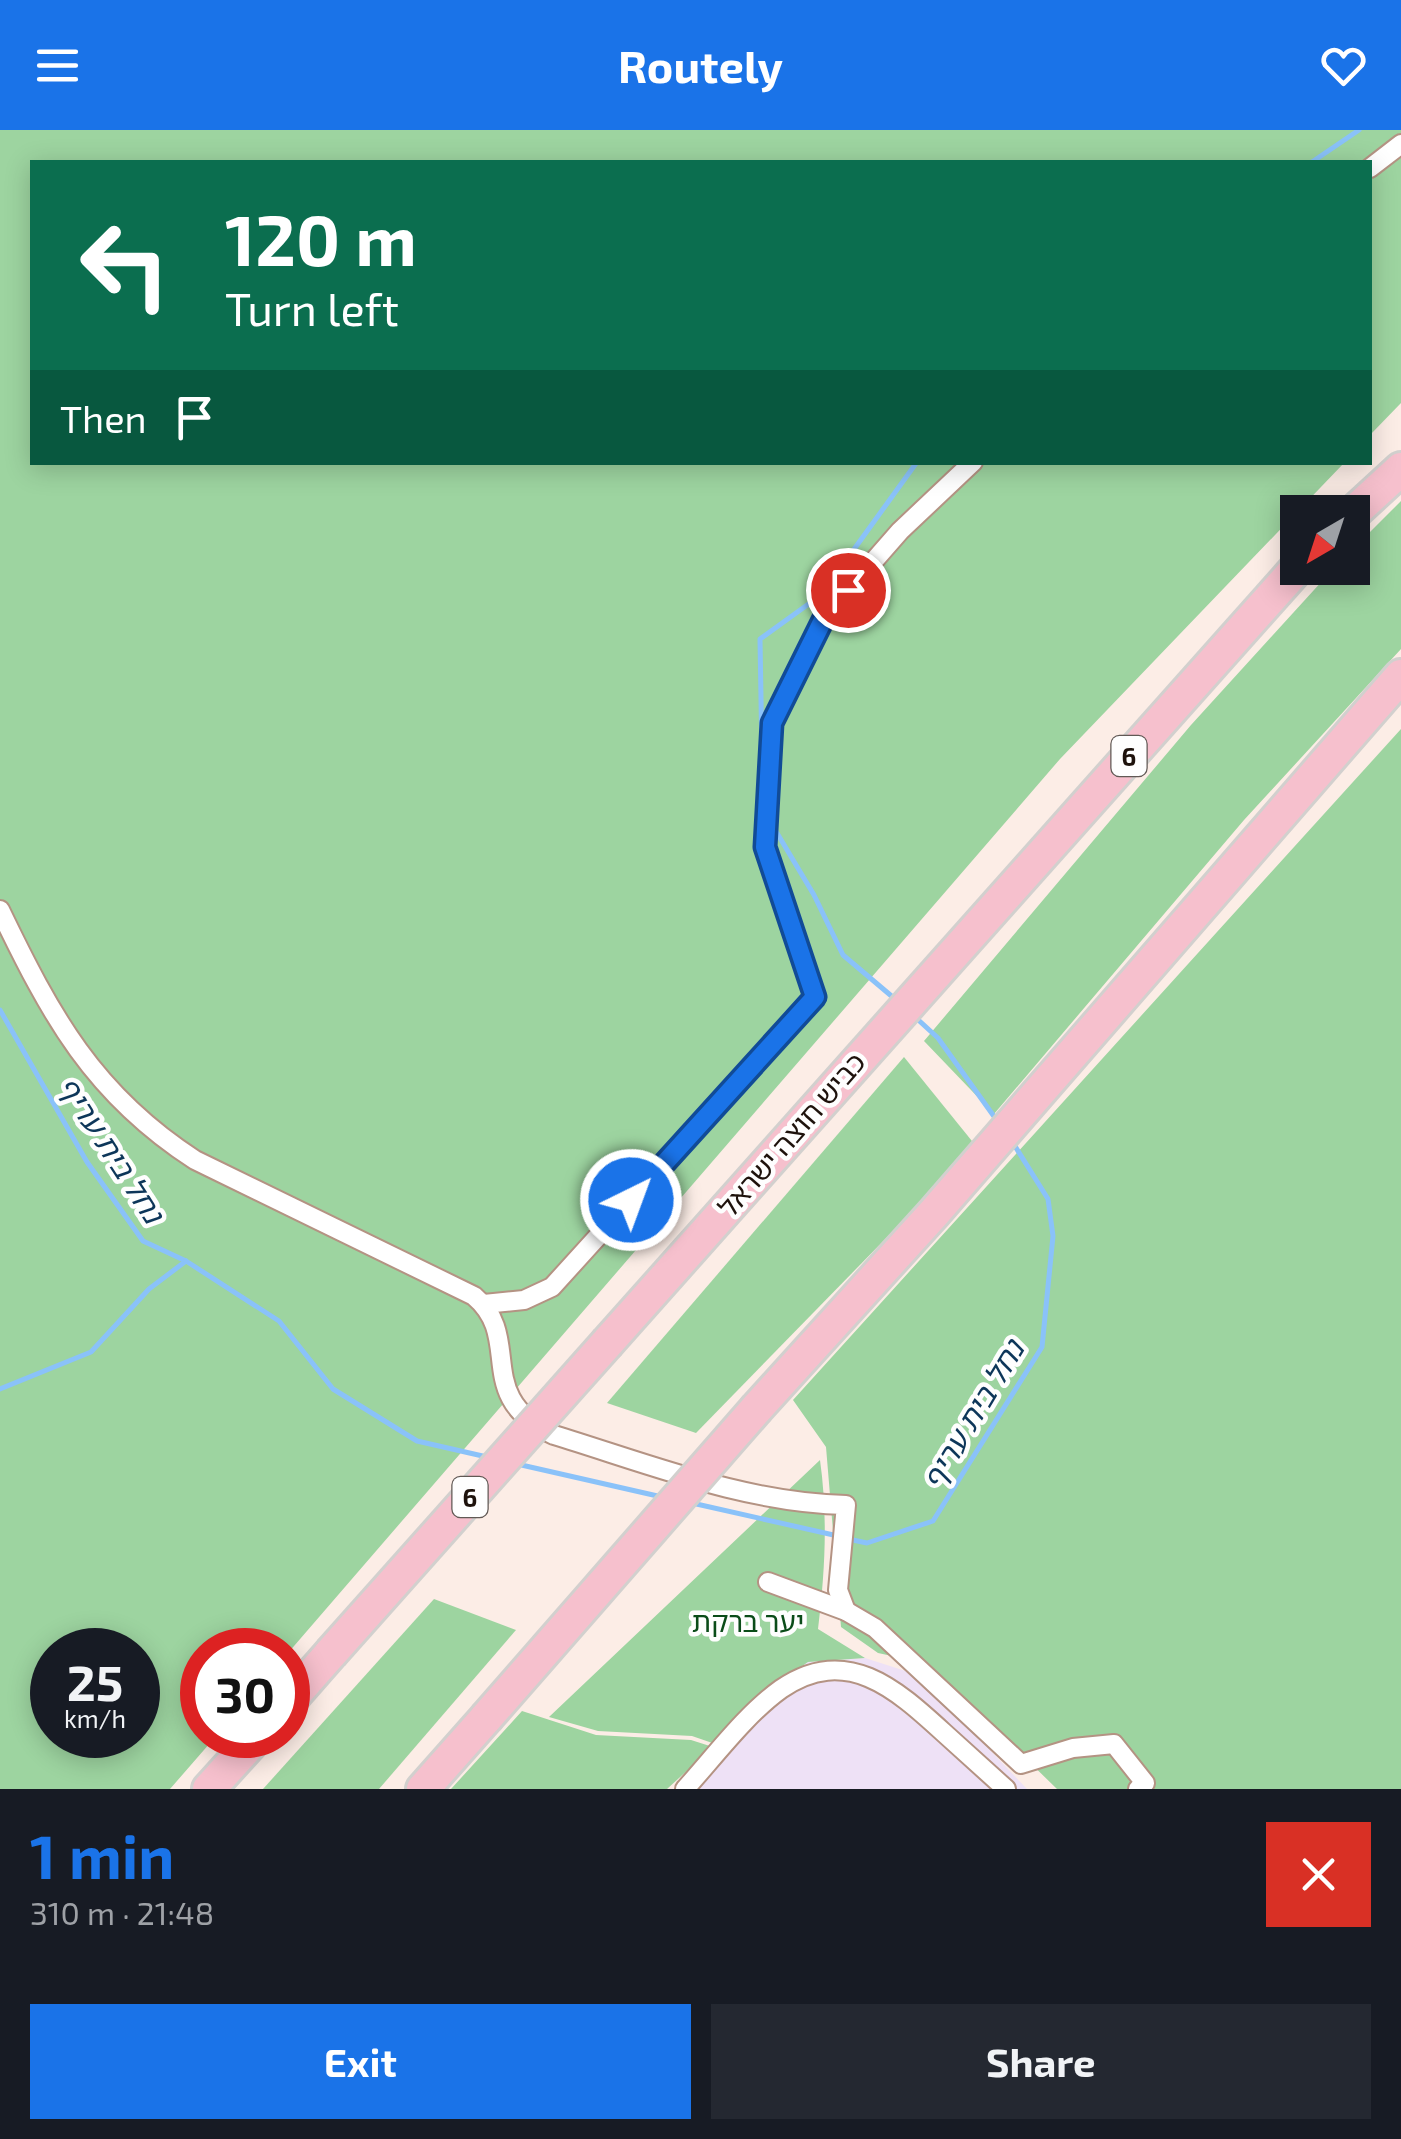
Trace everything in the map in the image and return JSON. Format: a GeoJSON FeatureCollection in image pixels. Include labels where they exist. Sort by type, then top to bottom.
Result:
{"type":"FeatureCollection","features":[{"type":"Feature","properties":{"kind":"highway"},"geometry":{"type":"LineString","coordinates":[[1370,497],[1401,469]]}},
{"type":"Feature","properties":{"kind":"highway","name":"כביש חוצה ישראל"},"geometry":{"type":"LineString","coordinates":[[310,1677],[1282,585]]}},
{"type":"Feature","properties":{"kind":"highway"},"geometry":{"type":"LineString","coordinates":[[422,1789],[756,1408],[934,1213],[1401,676]]}},
{"type":"Feature","properties":{"kind":"highway"},"geometry":{"type":"LineString","coordinates":[[210,1789],[238,1758]]}},
{"type":"Feature","properties":{"kind":"street"},"geometry":{"type":"LineString","coordinates":[[1372,166],[1401,144]]}},
{"type":"Feature","properties":{"kind":"street"},"geometry":{"type":"LineString","coordinates":[[484,1304],[524,1300],[552,1287],[815,997],[765,847],[772,723],[823,620],[900,531],[970,465]]}},
{"type":"Feature","properties":{"kind":"street"},"geometry":{"type":"LineString","coordinates":[[0,910],[32,976],[78,1053],[119,1101],[156,1135],[194,1160],[474,1296],[484,1304],[498,1337],[508,1398],[533,1425],[554,1435],[756,1496],[846,1505],[838,1590],[846,1612]]}},
{"type":"Feature","properties":{"kind":"street"},"geometry":{"type":"LineString","coordinates":[[768,1582],[846,1612],[875,1628],[1020,1764],[1073,1748],[1114,1744],[1145,1783],[1138,1789]]}},
{"type":"Feature","properties":{"kind":"street"},"geometry":{"type":"LineString","coordinates":[[685,1789],[778,1691],[802,1678],[830,1670],[864,1674],[892,1689],[1006,1789]]}},
{"type":"Feature","properties":{"kind":"shaded area"},"geometry":{"type":"Polygon","coordinates":[[[865,1658],[918,1675],[1027,1789],[675,1789],[721,1746],[772,1687],[808,1662],[865,1658]]]}},
{"type":"Feature","properties":{"kind":"green space"},"geometry":{"type":"Polygon","coordinates":[[[0,130],[1401,130],[1401,403],[1372,433],[1372,160],[30,160],[30,465],[1342,465],[1313,495],[1280,495],[1280,530],[1060,759],[310,1628],[180,1628],[180,1758],[197,1758],[170,1789],[0,1789],[0,130]]]}},
{"type":"Feature","properties":{"kind":"green space"},"geometry":{"type":"Polygon","coordinates":[[[1401,501],[1401,649],[1244,820],[994,1114],[924,1041],[1191,725],[1319,585],[1370,585],[1370,532],[1401,501]]]}},
{"type":"Feature","properties":{"kind":"green space"},"geometry":{"type":"Polygon","coordinates":[[[1401,729],[1401,1789],[1057,1789],[929,1664],[878,1653],[841,1627],[826,1447],[793,1400],[1401,729]]]}},
{"type":"Feature","properties":{"kind":"green space"},"geometry":{"type":"Polygon","coordinates":[[[904,1057],[976,1146],[696,1433],[607,1403],[904,1057]]]}},
{"type":"Feature","properties":{"kind":"green space","name":"יער ברקת"},"geometry":{"type":"Polygon","coordinates":[[[820,1460],[825,1544],[818,1629],[865,1658],[808,1662],[772,1687],[721,1746],[692,1736],[598,1731],[549,1717],[820,1460]]]}},
{"type":"Feature","properties":{"kind":"green space"},"geometry":{"type":"Polygon","coordinates":[[[434,1599],[516,1630],[379,1789],[263,1789],[291,1758],[310,1758],[310,1737],[434,1599]]]}},
{"type":"Feature","properties":{"kind":"green space"},"geometry":{"type":"Polygon","coordinates":[[[522,1711],[596,1735],[691,1740],[713,1747],[667,1789],[451,1789],[522,1711]]]}},
{"type":"Feature","properties":{"kind":"waterway","name":"נחל בית עריף"},"geometry":{"type":"LineString","coordinates":[[1315,160],[1359,130]]}},
{"type":"Feature","properties":{"kind":"waterway","name":"נחל בית עריף"},"geometry":{"type":"LineString","coordinates":[[762,758],[760,639],[821,595],[915,465]]}},
{"type":"Feature","properties":{"kind":"waterway","name":"נחל בית עריף"},"geometry":{"type":"LineString","coordinates":[[774,828],[814,895],[843,955],[895,999]]}},
{"type":"Feature","properties":{"kind":"waterway","name":"נחל בית עריף"},"geometry":{"type":"LineString","coordinates":[[0,1010],[87,1162],[143,1241],[186,1261],[279,1321],[333,1389],[417,1441],[487,1457]]}},
{"type":"Feature","properties":{"kind":"waterway","name":"נחל בית עריף"},"geometry":{"type":"LineString","coordinates":[[915,1017],[938,1038],[998,1122]]}},
{"type":"Feature","properties":{"kind":"waterway","name":"נחל בית עריף"},"geometry":{"type":"LineString","coordinates":[[848,1539],[867,1543],[933,1521],[1042,1347],[1053,1236],[1048,1199],[1013,1143]]}},
{"type":"Feature","properties":{"kind":"waterway"},"geometry":{"type":"LineString","coordinates":[[0,1389],[91,1352],[149,1289],[186,1261]]}},
{"type":"Feature","properties":{"kind":"waterway","name":"נחל בית עריף"},"geometry":{"type":"LineString","coordinates":[[517,1464],[662,1497]]}},
{"type":"Feature","properties":{"kind":"waterway","name":"נחל בית עריף"},"geometry":{"type":"LineString","coordinates":[[692,1503],[838,1536]]}},
{"type":"Feature","properties":{"kind":"route"},"geometry":{"type":"LineString","coordinates":[[631,1200],[815,997],[765,847],[772,723],[823,620],[848,590]]}}]}
